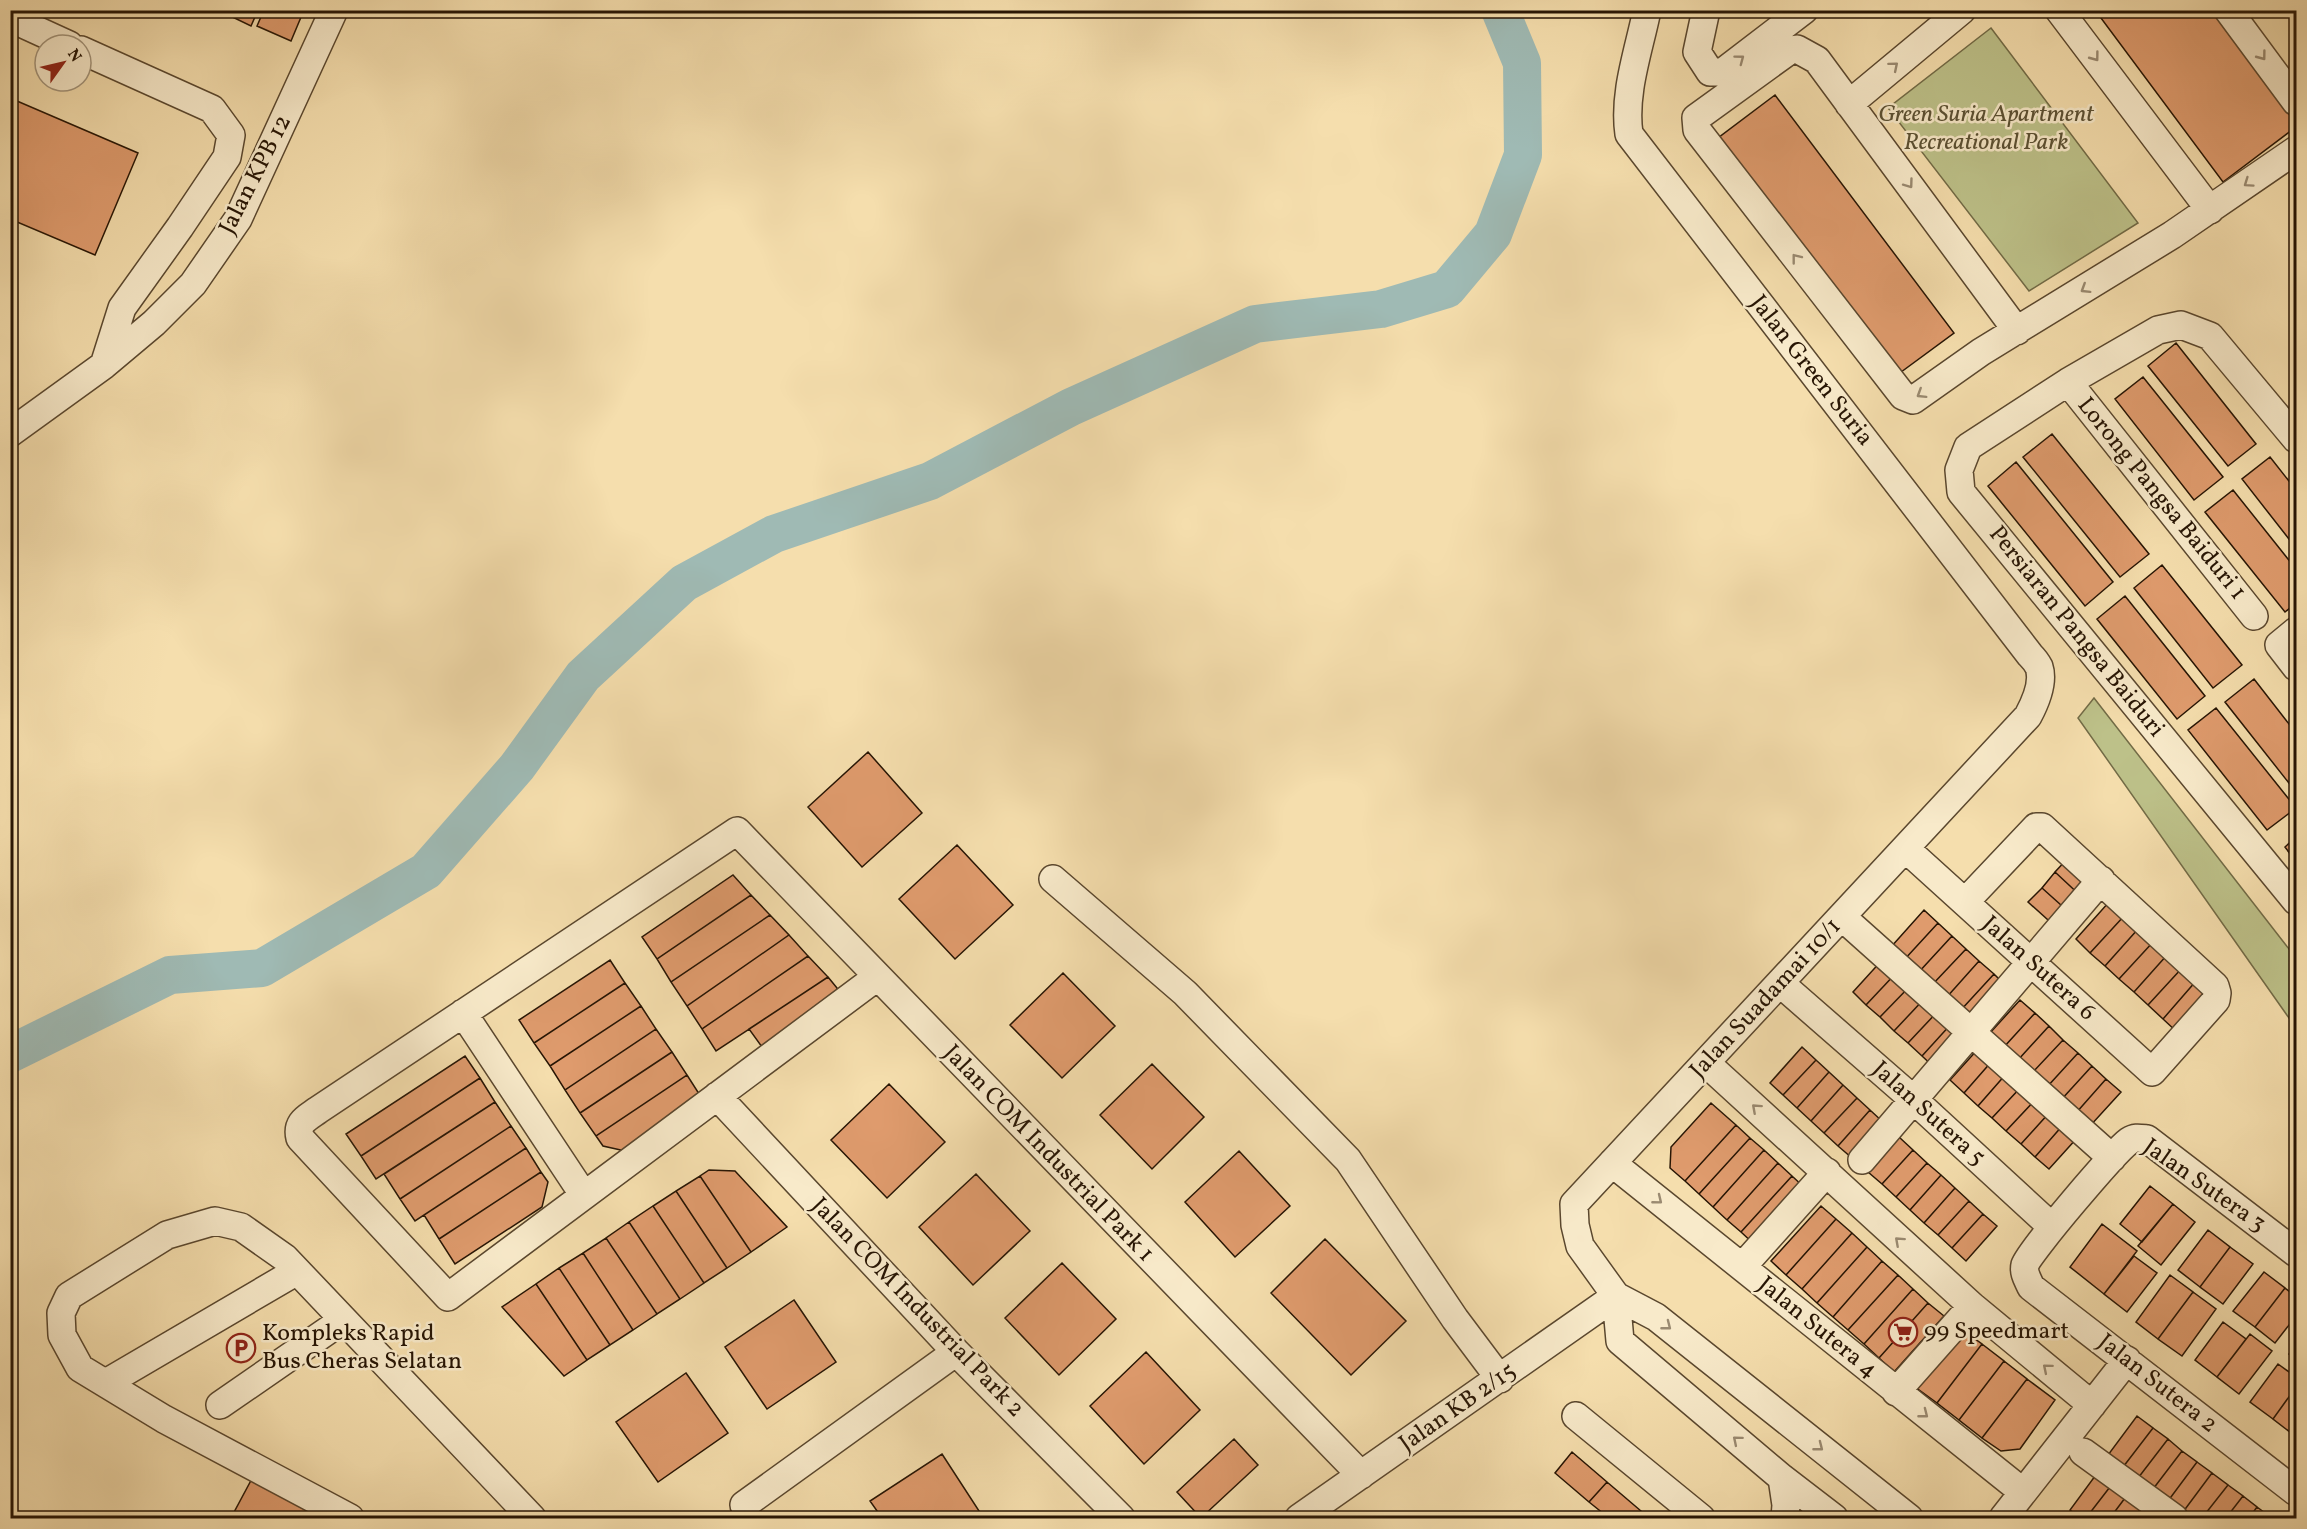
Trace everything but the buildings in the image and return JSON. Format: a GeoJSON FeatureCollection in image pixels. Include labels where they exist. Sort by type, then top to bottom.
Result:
{"type":"FeatureCollection","features":[{"type":"Feature","properties":{"kind":"street","name":"Jalan KPB 12"},"geometry":{"type":"LineString","coordinates":[[10,433],[104,364],[154,323],[193,284],[238,219],[334,10]]}},
{"type":"Feature","properties":{"kind":"street","name":"Jalan Green Suria"},"geometry":{"type":"LineString","coordinates":[[1647,10],[1629,96],[1627,118],[1629,134],[2030,654],[2039,668],[2039,685],[2036,703],[2028,716]]}},
{"type":"Feature","properties":{"kind":"street"},"geometry":{"type":"LineString","coordinates":[[1706,10],[1697,52],[1710,72],[1716,73],[1723,72],[1804,10]]}},
{"type":"Feature","properties":{"kind":"street"},"geometry":{"type":"LineString","coordinates":[[1849,104],[1962,10]]}},
{"type":"Feature","properties":{"kind":"street"},"geometry":{"type":"LineString","coordinates":[[2059,10],[2210,210]]}},
{"type":"Feature","properties":{"kind":"street"},"geometry":{"type":"LineString","coordinates":[[2228,10],[2296,102]]}},
{"type":"Feature","properties":{"kind":"street"},"geometry":{"type":"LineString","coordinates":[[10,18],[43,33]]}},
{"type":"Feature","properties":{"kind":"street"},"geometry":{"type":"LineString","coordinates":[[2017,331],[1817,60],[1797,49],[1790,50],[1696,118],[1695,125],[1903,396],[1913,400],[1981,352],[2017,331],[2210,210],[2296,150]]}},
{"type":"Feature","properties":{"kind":"street"},"geometry":{"type":"LineString","coordinates":[[93,55],[212,109],[231,135],[227,157],[122,308],[104,364]]}},
{"type":"Feature","properties":{"kind":"street","name":"Persiaran Pangsa Baiduri"},"geometry":{"type":"LineString","coordinates":[[2296,439],[2210,336],[2181,325],[2158,330],[2068,382],[1968,447],[1959,470],[1961,492],[2296,901]]}},
{"type":"Feature","properties":{"kind":"street","name":"Lorong Pangsa Baiduri 1"},"geometry":{"type":"LineString","coordinates":[[2068,382],[2254,616]]}},
{"type":"Feature","properties":{"kind":"street"},"geometry":{"type":"LineString","coordinates":[[2288,638],[2296,667]]}},
{"type":"Feature","properties":{"kind":"street","name":"Jalan Suadamai 10/1"},"geometry":{"type":"LineString","coordinates":[[1909,1518],[1656,1317],[1616,1296],[1580,1246],[1575,1224],[1574,1204],[1842,917],[1915,857],[2028,716]]}},
{"type":"Feature","properties":{"kind":"street"},"geometry":{"type":"LineString","coordinates":[[1862,1160],[2101,880],[2047,830],[2036,827],[1965,902]]}},
{"type":"Feature","properties":{"kind":"street","name":"Jalan COM Industrial Park 1"},"geometry":{"type":"LineString","coordinates":[[463,1012],[737,831],[1361,1475]]}},
{"type":"Feature","properties":{"kind":"street","name":"Jalan Sutera 6"},"geometry":{"type":"LineString","coordinates":[[1915,857],[2152,1071],[2216,1000],[2217,993],[2215,986],[2101,880]]}},
{"type":"Feature","properties":{"kind":"street"},"geometry":{"type":"LineString","coordinates":[[1053,879],[1185,993],[1348,1160],[1455,1319],[1500,1379]]}},
{"type":"Feature","properties":{"kind":"street"},"geometry":{"type":"LineString","coordinates":[[1842,917],[2112,1158]]}},
{"type":"Feature","properties":{"kind":"street"},"geometry":{"type":"LineString","coordinates":[[584,1194],[463,1012],[299,1124],[300,1138],[448,1297],[878,977]]}},
{"type":"Feature","properties":{"kind":"street","name":"Jalan Sutera 5"},"geometry":{"type":"LineString","coordinates":[[1781,984],[2052,1227]]}},
{"type":"Feature","properties":{"kind":"street"},"geometry":{"type":"LineString","coordinates":[[1706,1063],[1972,1306],[2092,1405]]}},
{"type":"Feature","properties":{"kind":"street","name":"Jalan COM Industrial Park 2"},"geometry":{"type":"LineString","coordinates":[[717,1096],[956,1352],[1121,1518]]}},
{"type":"Feature","properties":{"kind":"street","name":"Jalan Sutera 3"},"geometry":{"type":"LineString","coordinates":[[2112,1158],[2136,1137],[2146,1139],[2296,1253]]}},
{"type":"Feature","properties":{"kind":"street","name":"Jalan Sutera 2"},"geometry":{"type":"LineString","coordinates":[[2112,1158],[2052,1227],[2025,1264],[2025,1275],[2031,1287],[2296,1492]]}},
{"type":"Feature","properties":{"kind":"street","name":"Jalan Sutera 4"},"geometry":{"type":"LineString","coordinates":[[1612,1163],[1896,1392],[2020,1510]]}},
{"type":"Feature","properties":{"kind":"street"},"geometry":{"type":"LineString","coordinates":[[1742,1267],[1827,1172]]}},
{"type":"Feature","properties":{"kind":"street"},"geometry":{"type":"LineString","coordinates":[[350,1518],[164,1419],[80,1368],[62,1335],[61,1313],[69,1296],[167,1234],[215,1221],[241,1227],[285,1258],[532,1518]]}},
{"type":"Feature","properties":{"kind":"street"},"geometry":{"type":"LineString","coordinates":[[106,1383],[297,1271]]}},
{"type":"Feature","properties":{"kind":"street"},"geometry":{"type":"LineString","coordinates":[[1616,1296],[1620,1341],[1782,1478],[1834,1518]]}},
{"type":"Feature","properties":{"kind":"street","name":"Jalan KB 2/15"},"geometry":{"type":"LineString","coordinates":[[1299,1518],[1616,1296]]}},
{"type":"Feature","properties":{"kind":"street"},"geometry":{"type":"LineString","coordinates":[[1896,1392],[1972,1306]]}},
{"type":"Feature","properties":{"kind":"street"},"geometry":{"type":"LineString","coordinates":[[220,1405],[344,1320]]}},
{"type":"Feature","properties":{"kind":"street"},"geometry":{"type":"LineString","coordinates":[[744,1505],[956,1352]]}},
{"type":"Feature","properties":{"kind":"street"},"geometry":{"type":"LineString","coordinates":[[2020,1510],[2092,1405],[2127,1360]]}},
{"type":"Feature","properties":{"kind":"street"},"geometry":{"type":"LineString","coordinates":[[1576,1416],[1701,1518]]}},
{"type":"Feature","properties":{"kind":"street"},"geometry":{"type":"LineString","coordinates":[[2083,1452],[2174,1518]]}},
{"type":"Feature","properties":{"kind":"street"},"geometry":{"type":"LineString","coordinates":[[1782,1478],[1786,1505],[1785,1518]]}},
{"type":"Feature","properties":{"kind":"green space","name":"Green Suria Apartment Recreational Park"},"geometry":{"type":"Polygon","coordinates":[[[1991,28],[2138,223],[2029,291],[1888,108],[1991,28]]]}},
{"type":"Feature","properties":{"kind":"green space"},"geometry":{"type":"Polygon","coordinates":[[[2094,698],[2296,958],[2296,1028],[2078,718],[2094,698]]]}},
{"type":"Feature","properties":{"kind":"waterway"},"geometry":{"type":"LineString","coordinates":[[10,1054],[170,975],[262,968],[426,871],[517,767],[583,676],[684,583],[774,534],[930,481],[1071,407],[1255,324],[1381,309],[1447,289],[1493,234],[1523,155],[1522,63],[1500,10]]}},
{"type":"Feature","properties":{"kind":"place","name":"99 Speedmart"},"geometry":{"type":"Point","coordinates":[1903,1332]}},
{"type":"Feature","properties":{"kind":"place","name":"Kompleks Rapid Bus Cheras Selatan"},"geometry":{"type":"Point","coordinates":[241,1348]}}]}
